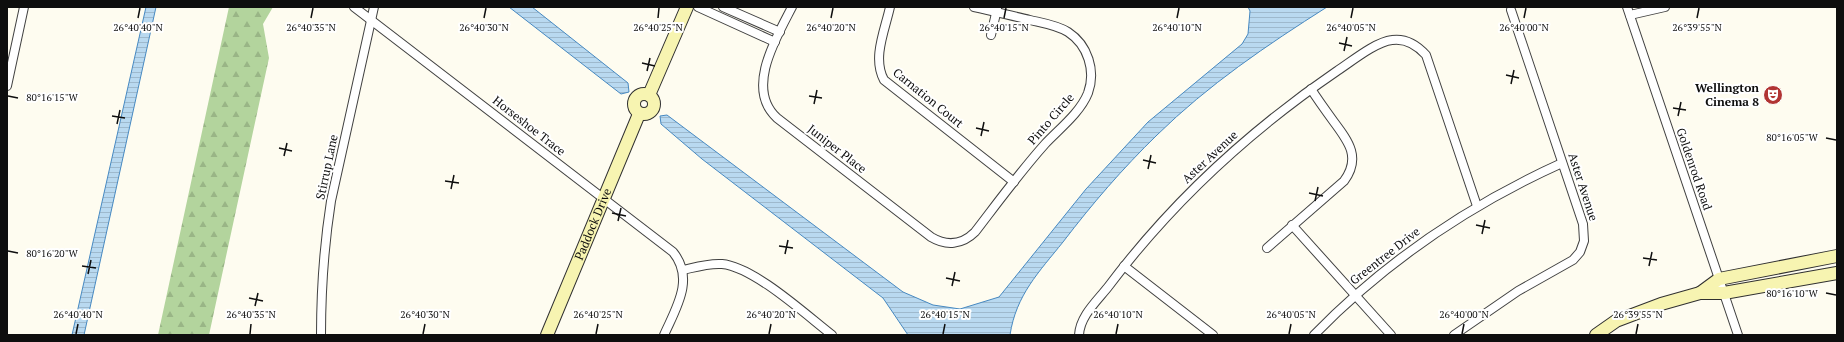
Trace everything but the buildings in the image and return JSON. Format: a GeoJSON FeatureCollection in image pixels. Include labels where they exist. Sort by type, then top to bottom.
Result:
{"type":"FeatureCollection","features":[{"type":"Feature","properties":{"kind":"street"},"geometry":{"type":"LineString","coordinates":[[7,86],[24,7]]}},
{"type":"Feature","properties":{"kind":"street","name":"Horseshoe Trace"},"geometry":{"type":"LineString","coordinates":[[354,7],[669,249],[676,256],[683,270]]}},
{"type":"Feature","properties":{"kind":"street","name":"Stirrup Lane"},"geometry":{"type":"LineString","coordinates":[[321,335],[321,296],[326,232],[331,201],[374,7]]}},
{"type":"Feature","properties":{"kind":"street","name":"Paddock Drive"},"geometry":{"type":"LineString","coordinates":[[547,335],[640,114],[635,110],[634,100],[642,94],[649,95],[687,7]]}},
{"type":"Feature","properties":{"kind":"street"},"geometry":{"type":"LineString","coordinates":[[698,7],[774,42],[792,7]]}},
{"type":"Feature","properties":{"kind":"street"},"geometry":{"type":"LineString","coordinates":[[723,7],[780,32]]}},
{"type":"Feature","properties":{"kind":"street","name":"Carnation Court"},"geometry":{"type":"LineString","coordinates":[[890,7],[878,58],[880,70],[884,80],[1014,182]]}},
{"type":"Feature","properties":{"kind":"street","name":"Pinto Circle"},"geometry":{"type":"LineString","coordinates":[[952,243],[963,241],[971,236],[1014,182],[1085,99],[1090,83],[1091,71],[1084,49],[1068,32],[1052,25],[997,10],[974,7]]}},
{"type":"Feature","properties":{"kind":"street","name":"Goldenrod Road"},"geometry":{"type":"LineString","coordinates":[[1627,7],[1738,335]]}},
{"type":"Feature","properties":{"kind":"street"},"geometry":{"type":"LineString","coordinates":[[1630,15],[1665,7]]}},
{"type":"Feature","properties":{"kind":"street"},"geometry":{"type":"LineString","coordinates":[[991,35],[997,10]]}},
{"type":"Feature","properties":{"kind":"street","name":"Aster Avenue"},"geometry":{"type":"LineString","coordinates":[[1454,335],[1518,291],[1568,264],[1580,252],[1584,241],[1584,230],[1510,10]]}},
{"type":"Feature","properties":{"kind":"street","name":"Aster Avenue"},"geometry":{"type":"LineString","coordinates":[[1079,335],[1083,319],[1124,266],[1174,207],[1217,165],[1258,130],[1311,89],[1380,44],[1397,40],[1413,44],[1422,51],[1428,61],[1477,206]]}},
{"type":"Feature","properties":{"kind":"street","name":"Juniper Place"},"geometry":{"type":"LineString","coordinates":[[774,42],[763,76],[762,86],[763,96],[773,115],[931,237],[941,242],[952,243]]}},
{"type":"Feature","properties":{"kind":"street"},"geometry":{"type":"LineString","coordinates":[[1267,248],[1344,181],[1350,172],[1352,161],[1351,149],[1346,139],[1311,89]]}},
{"type":"Feature","properties":{"kind":"street","name":"Greentree Drive"},"geometry":{"type":"LineString","coordinates":[[1314,335],[1355,295],[1414,247],[1477,206],[1562,163]]}},
{"type":"Feature","properties":{"kind":"street"},"geometry":{"type":"LineString","coordinates":[[1292,225],[1391,335]]}},
{"type":"Feature","properties":{"kind":"street"},"geometry":{"type":"LineString","coordinates":[[1700,293],[1719,279],[1837,256]]}},
{"type":"Feature","properties":{"kind":"street"},"geometry":{"type":"LineString","coordinates":[[664,335],[683,291],[683,270],[712,264],[723,264],[739,268],[759,278],[832,335]]}},
{"type":"Feature","properties":{"kind":"street"},"geometry":{"type":"LineString","coordinates":[[1124,266],[1213,335]]}},
{"type":"Feature","properties":{"kind":"street"},"geometry":{"type":"LineString","coordinates":[[1596,335],[1616,321],[1661,304],[1700,293],[1724,293],[1837,273]]}},
{"type":"Feature","properties":{"kind":"green space"},"geometry":{"type":"Polygon","coordinates":[[[229,7],[273,7],[263,24],[269,58],[209,335],[158,335],[229,7]]]}},
{"type":"Feature","properties":{"kind":"water"},"geometry":{"type":"Polygon","coordinates":[[[146,7],[156,7],[84,335],[72,335],[146,7]]]}},
{"type":"Feature","properties":{"kind":"water"},"geometry":{"type":"Polygon","coordinates":[[[509,7],[532,7],[628,83],[629,92],[621,94],[509,7]]]}},
{"type":"Feature","properties":{"kind":"water"},"geometry":{"type":"Polygon","coordinates":[[[1248,7],[1327,7],[1239,66],[1176,117],[1144,148],[1097,200],[1037,274],[1017,308],[1010,335],[908,335],[883,298],[702,159],[661,124],[660,116],[667,115],[903,292],[933,305],[960,309],[999,297],[1086,189],[1148,122],[1242,44],[1248,34],[1250,11],[1248,7]]]}},
{"type":"Feature","properties":{"kind":"place","name":"Wellington Cinema 8"},"geometry":{"type":"Point","coordinates":[1773,95]}}]}
